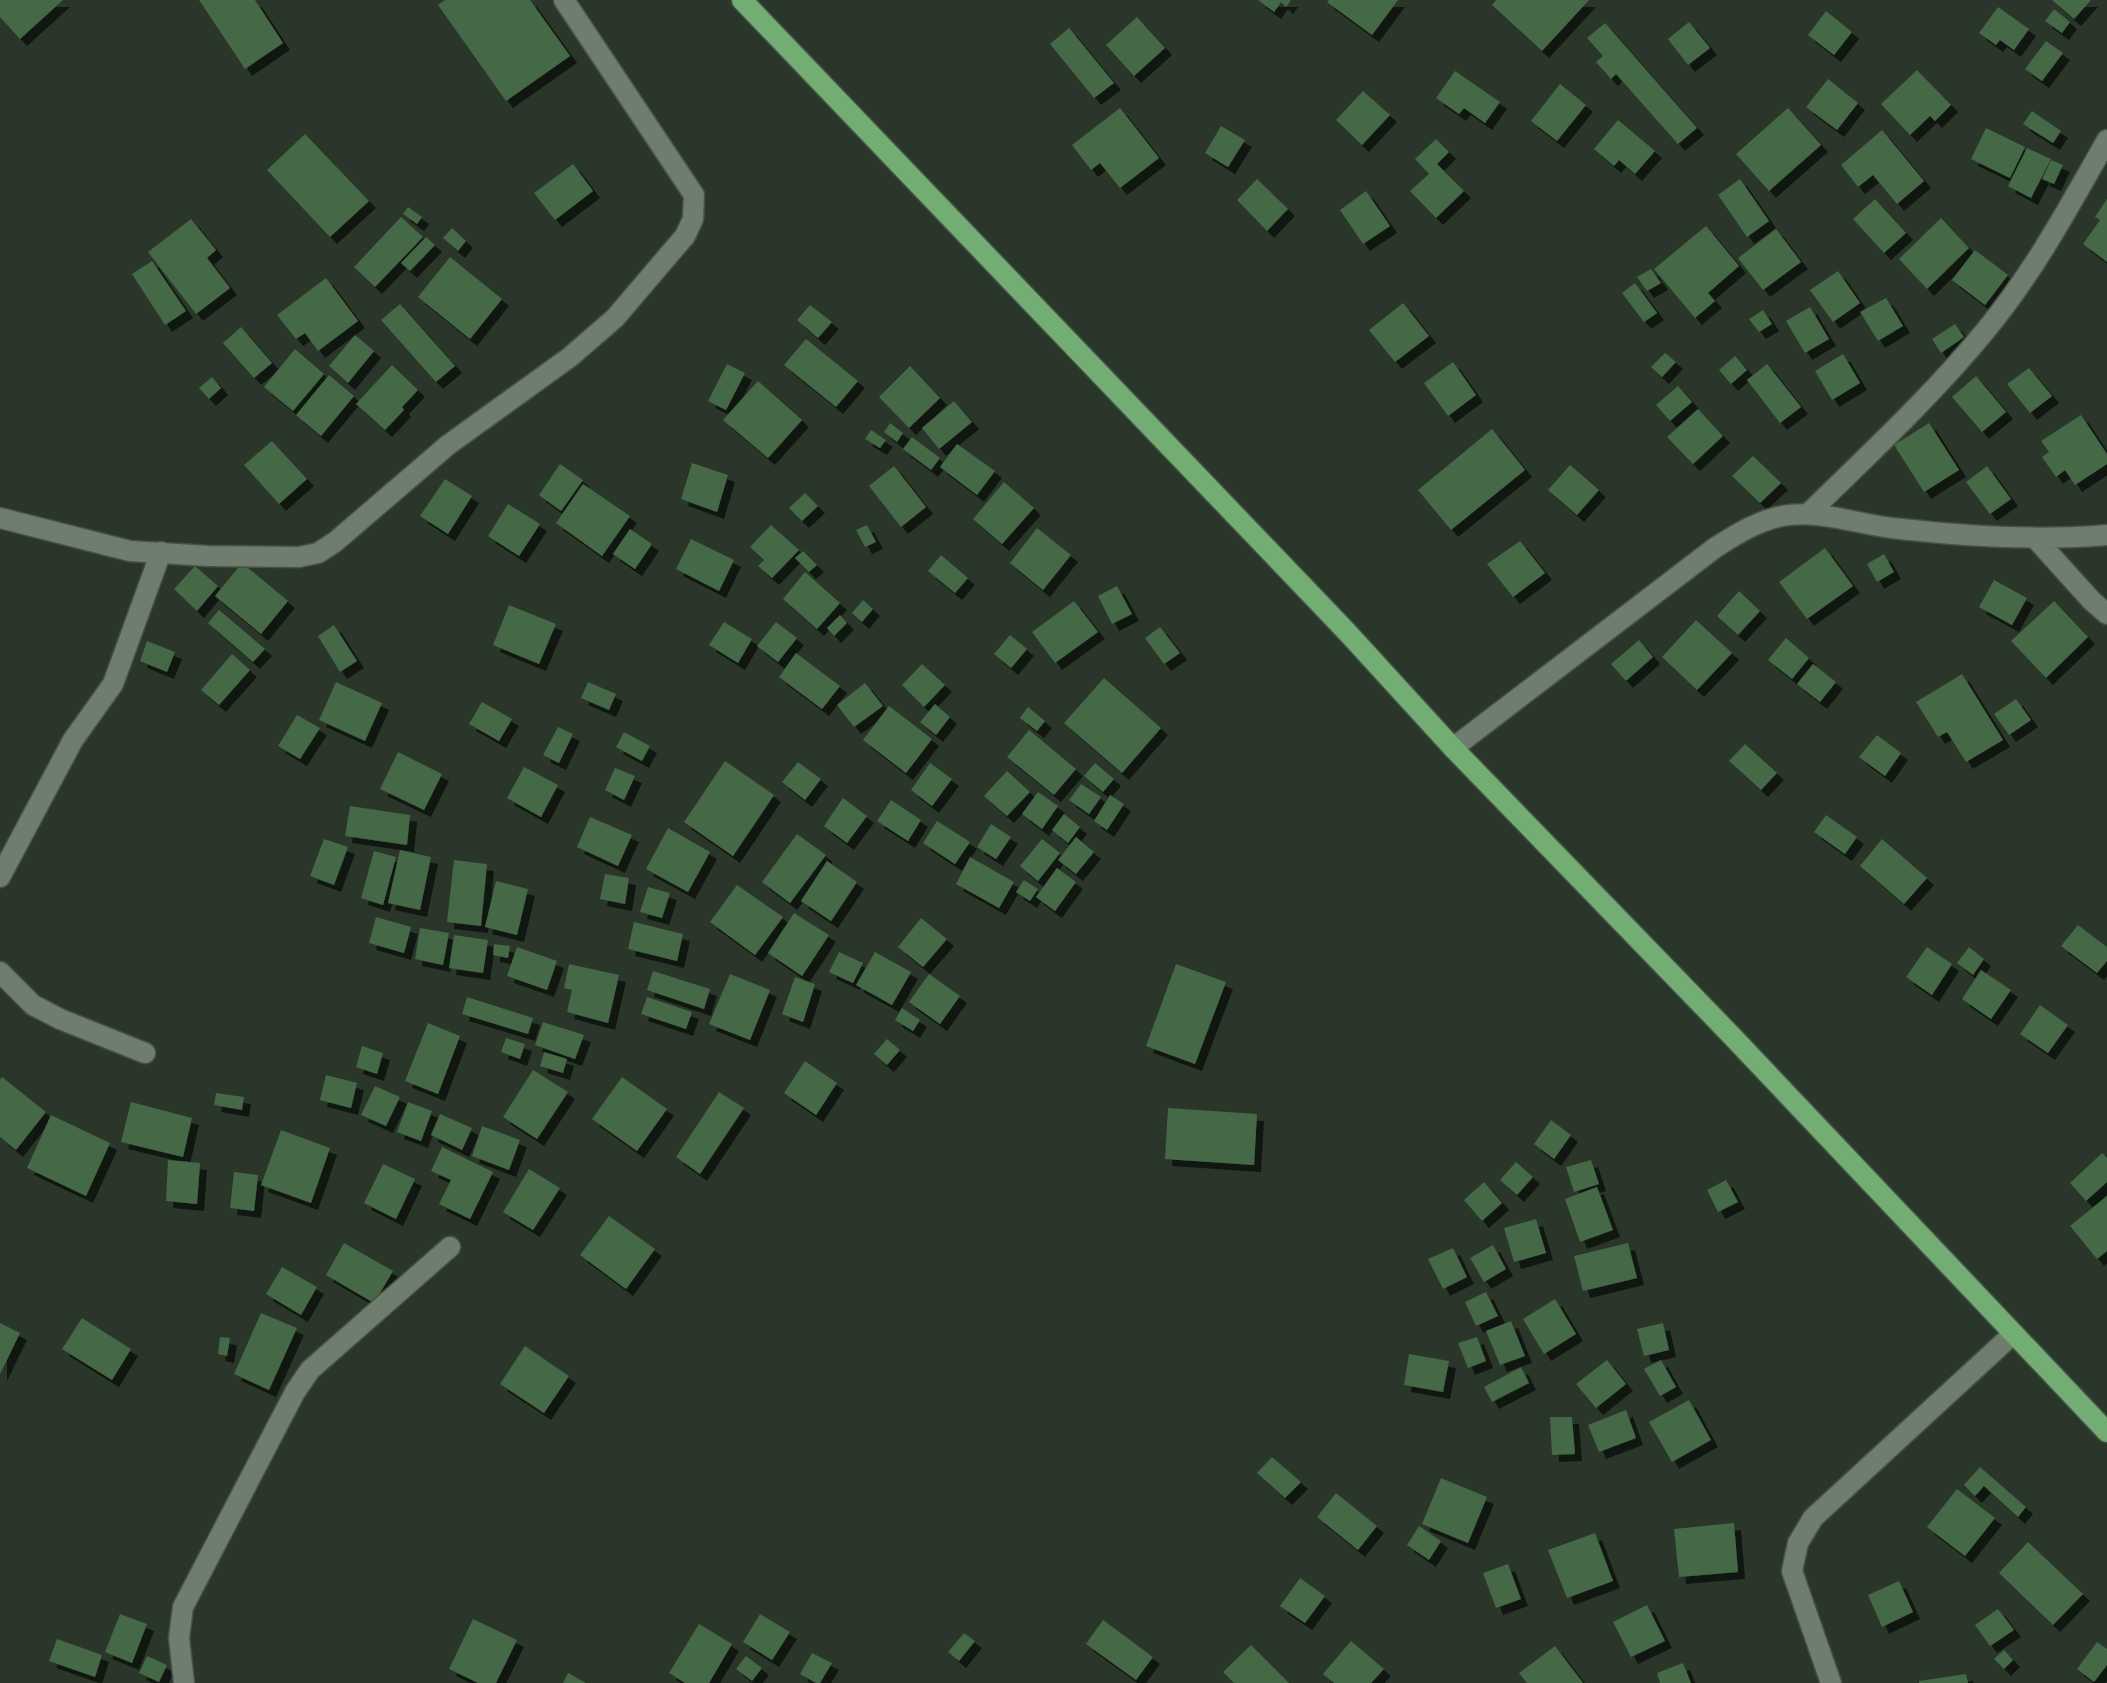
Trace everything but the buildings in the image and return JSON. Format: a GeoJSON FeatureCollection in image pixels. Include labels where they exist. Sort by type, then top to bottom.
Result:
{"type":"FeatureCollection","features":[{"type":"Feature","properties":{"kind":"main road"},"geometry":{"type":"LineString","coordinates":[[742,0],[2107,1432]]}},
{"type":"Feature","properties":{"kind":"street"},"geometry":{"type":"LineString","coordinates":[[0,518],[130,551],[299,557],[318,553],[335,542],[448,445],[570,357],[615,318],[685,236],[693,219],[694,195],[564,0]]}},
{"type":"Feature","properties":{"kind":"street"},"geometry":{"type":"LineString","coordinates":[[1808,514],[1938,385],[1987,330],[2045,249],[2107,140]]}},
{"type":"Feature","properties":{"kind":"street"},"geometry":{"type":"LineString","coordinates":[[1453,748],[1716,547],[1749,526],[1783,516],[1808,514],[1969,536],[2035,538],[2107,535]]}},
{"type":"Feature","properties":{"kind":"street"},"geometry":{"type":"LineString","coordinates":[[2035,538],[2107,614]]}},
{"type":"Feature","properties":{"kind":"street"},"geometry":{"type":"LineString","coordinates":[[0,877],[73,740],[113,684],[161,552]]}},
{"type":"Feature","properties":{"kind":"street"},"geometry":{"type":"LineString","coordinates":[[0,972],[33,1005],[145,1053]]}},
{"type":"Feature","properties":{"kind":"street"},"geometry":{"type":"LineString","coordinates":[[184,1683],[179,1638],[183,1607],[295,1392],[310,1370],[450,1247]]}},
{"type":"Feature","properties":{"kind":"street"},"geometry":{"type":"LineString","coordinates":[[1831,1683],[1792,1571],[1798,1543],[1813,1518],[2013,1334]]}}]}
